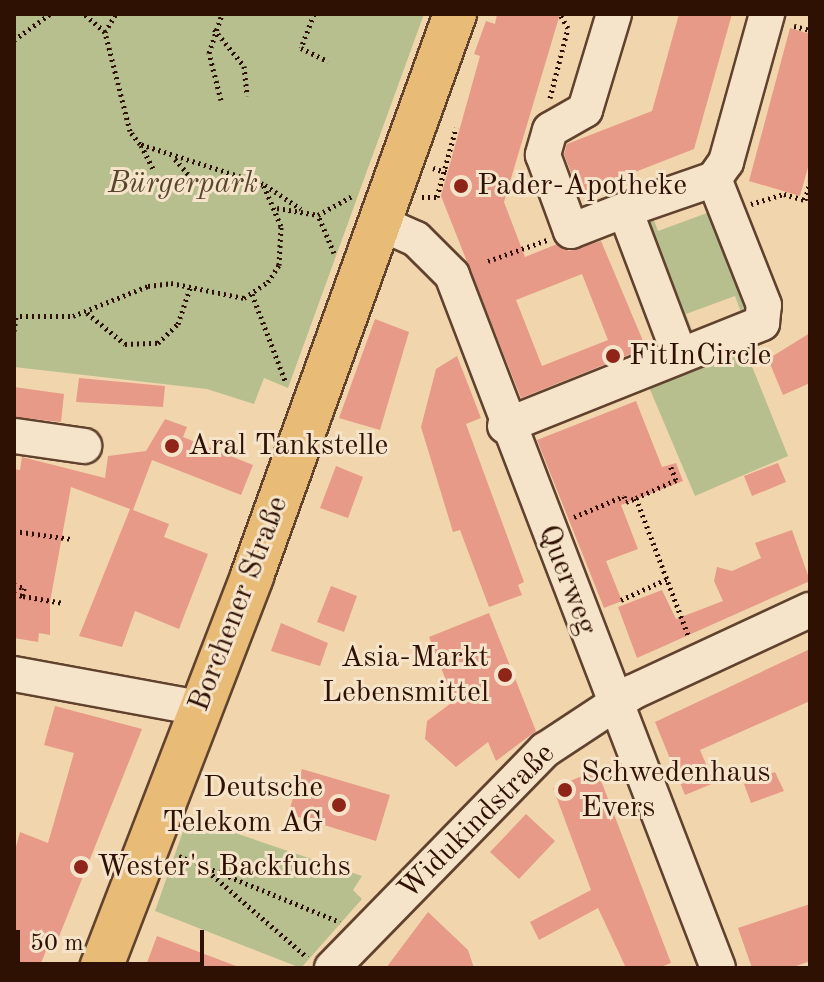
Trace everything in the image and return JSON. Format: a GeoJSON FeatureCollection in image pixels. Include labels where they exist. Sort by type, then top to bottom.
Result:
{"type":"FeatureCollection","features":[{"type":"Feature","properties":{"kind":"main road","name":"Borchener Straße"},"geometry":{"type":"LineString","coordinates":[[101,968],[362,273],[375,205],[455,14]]}},
{"type":"Feature","properties":{"kind":"street"},"geometry":{"type":"LineString","coordinates":[[614,14],[585,110],[550,130],[543,155],[571,231],[714,179],[726,162],[767,14]]}},
{"type":"Feature","properties":{"kind":"street"},"geometry":{"type":"LineString","coordinates":[[505,426],[679,353],[762,323],[764,305],[714,179]]}},
{"type":"Feature","properties":{"kind":"street","name":"Querweg"},"geometry":{"type":"LineString","coordinates":[[375,205],[436,254],[452,275],[505,426],[718,968]]}},
{"type":"Feature","properties":{"kind":"street"},"geometry":{"type":"LineString","coordinates":[[625,210],[679,353]]}},
{"type":"Feature","properties":{"kind":"street"},"geometry":{"type":"LineString","coordinates":[[15,436],[84,446]]}},
{"type":"Feature","properties":{"kind":"street","name":"Widukindstraße"},"geometry":{"type":"LineString","coordinates":[[332,968],[545,750],[614,703],[810,610]]}},
{"type":"Feature","properties":{"kind":"street"},"geometry":{"type":"LineString","coordinates":[[14,674],[200,708]]}},
{"type":"Feature","properties":{"kind":"path"},"geometry":{"type":"LineString","coordinates":[[14,40],[50,14]]}},
{"type":"Feature","properties":{"kind":"path"},"geometry":{"type":"LineString","coordinates":[[84,14],[105,32],[130,131],[154,171]]}},
{"type":"Feature","properties":{"kind":"path"},"geometry":{"type":"LineString","coordinates":[[105,32],[116,14]]}},
{"type":"Feature","properties":{"kind":"path"},"geometry":{"type":"LineString","coordinates":[[221,100],[209,53],[214,29],[222,14]]}},
{"type":"Feature","properties":{"kind":"path"},"geometry":{"type":"LineString","coordinates":[[314,14],[301,48],[328,61]]}},
{"type":"Feature","properties":{"kind":"path"},"geometry":{"type":"LineString","coordinates":[[550,130],[546,117],[568,28],[560,14]]}},
{"type":"Feature","properties":{"kind":"path"},"geometry":{"type":"LineString","coordinates":[[214,29],[244,66],[247,96]]}},
{"type":"Feature","properties":{"kind":"path"},"geometry":{"type":"LineString","coordinates":[[421,197],[437,197],[456,128]]}},
{"type":"Feature","properties":{"kind":"path"},"geometry":{"type":"LineString","coordinates":[[140,144],[175,158],[235,170],[301,209],[318,215],[375,205]]}},
{"type":"Feature","properties":{"kind":"path"},"geometry":{"type":"LineString","coordinates":[[175,158],[189,175]]}},
{"type":"Feature","properties":{"kind":"path"},"geometry":{"type":"LineString","coordinates":[[784,194],[805,200],[810,182]]}},
{"type":"Feature","properties":{"kind":"path"},"geometry":{"type":"LineString","coordinates":[[14,331],[15,317],[87,313],[148,286],[191,285],[232,297],[252,294],[279,265],[277,208],[263,184]]}},
{"type":"Feature","properties":{"kind":"path"},"geometry":{"type":"LineString","coordinates":[[277,208],[301,209]]}},
{"type":"Feature","properties":{"kind":"path"},"geometry":{"type":"LineString","coordinates":[[318,215],[340,263],[362,273]]}},
{"type":"Feature","properties":{"kind":"path"},"geometry":{"type":"LineString","coordinates":[[488,261],[571,231]]}},
{"type":"Feature","properties":{"kind":"path"},"geometry":{"type":"LineString","coordinates":[[87,313],[125,344],[158,343],[178,324],[191,285]]}},
{"type":"Feature","properties":{"kind":"path"},"geometry":{"type":"LineString","coordinates":[[252,294],[287,386],[316,398]]}},
{"type":"Feature","properties":{"kind":"path"},"geometry":{"type":"LineString","coordinates":[[565,521],[624,496],[626,502],[676,480],[670,465]]}},
{"type":"Feature","properties":{"kind":"path"},"geometry":{"type":"LineString","coordinates":[[636,498],[699,662]]}},
{"type":"Feature","properties":{"kind":"path"},"geometry":{"type":"LineString","coordinates":[[14,531],[72,539]]}},
{"type":"Feature","properties":{"kind":"path"},"geometry":{"type":"LineString","coordinates":[[621,600],[669,578]]}},
{"type":"Feature","properties":{"kind":"path"},"geometry":{"type":"LineString","coordinates":[[14,585],[24,588],[23,596]]}},
{"type":"Feature","properties":{"kind":"path"},"geometry":{"type":"LineString","coordinates":[[14,594],[63,603]]}},
{"type":"Feature","properties":{"kind":"path"},"geometry":{"type":"LineString","coordinates":[[148,843],[366,932]]}},
{"type":"Feature","properties":{"kind":"path"},"geometry":{"type":"LineString","coordinates":[[199,864],[320,968]]}},
{"type":"Feature","properties":{"kind":"green space","name":"Bürgerpark"},"geometry":{"type":"Polygon","coordinates":[[[14,14],[424,14],[288,388],[264,378],[254,404],[207,389],[14,367],[14,14]]]}},
{"type":"Feature","properties":{"kind":"green space"},"geometry":{"type":"Polygon","coordinates":[[[706,191],[751,311],[742,315],[735,296],[686,314],[693,333],[682,338],[637,217],[651,212],[658,231],[707,213],[700,193],[706,191]]]}},
{"type":"Feature","properties":{"kind":"green space"},"geometry":{"type":"Polygon","coordinates":[[[743,344],[788,456],[695,496],[646,380],[743,344]]]}},
{"type":"Feature","properties":{"kind":"green space"},"geometry":{"type":"Polygon","coordinates":[[[188,817],[362,876],[353,890],[362,899],[301,968],[155,911],[188,817]]]}},
{"type":"Feature","properties":{"kind":"building"},"geometry":{"type":"Polygon","coordinates":[[[497,14],[560,14],[504,202],[525,257],[557,244],[569,251],[601,241],[646,348],[521,398],[441,196],[480,56],[474,54],[486,21],[495,24],[497,14]],[[582,274],[516,300],[542,366],[608,340],[582,274]]]}},
{"type":"Feature","properties":{"kind":"building"},"geometry":{"type":"Polygon","coordinates":[[[679,14],[732,14],[694,149],[579,194],[564,154],[567,144],[652,111],[679,14]]]}},
{"type":"Feature","properties":{"kind":"building"},"geometry":{"type":"Polygon","coordinates":[[[790,28],[810,34],[810,160],[800,196],[749,181],[790,28]]]}},
{"type":"Feature","properties":{"kind":"building"},"geometry":{"type":"Polygon","coordinates":[[[375,319],[409,332],[380,430],[339,418],[375,319]]]}},
{"type":"Feature","properties":{"kind":"building"},"geometry":{"type":"Polygon","coordinates":[[[810,333],[810,383],[783,395],[768,359],[810,333]]]}},
{"type":"Feature","properties":{"kind":"building"},"geometry":{"type":"Polygon","coordinates":[[[457,356],[481,418],[466,424],[524,582],[518,585],[522,595],[489,607],[460,530],[453,532],[421,427],[436,369],[457,356]]]}},
{"type":"Feature","properties":{"kind":"building"},"geometry":{"type":"Polygon","coordinates":[[[79,378],[165,386],[163,407],[76,402],[79,378]]]}},
{"type":"Feature","properties":{"kind":"building"},"geometry":{"type":"Polygon","coordinates":[[[14,387],[64,394],[61,422],[14,417],[14,387]]]}},
{"type":"Feature","properties":{"kind":"building"},"geometry":{"type":"Polygon","coordinates":[[[636,401],[662,467],[676,463],[683,481],[621,505],[638,549],[606,561],[622,601],[604,608],[537,440],[636,401]]]}},
{"type":"Feature","properties":{"kind":"building"},"geometry":{"type":"Polygon","coordinates":[[[165,419],[187,427],[183,437],[253,465],[241,495],[152,460],[133,510],[169,524],[164,537],[208,554],[179,629],[135,611],[122,647],[79,636],[130,509],[71,487],[50,602],[50,635],[39,633],[38,642],[14,638],[14,469],[20,470],[22,457],[105,478],[108,456],[146,451],[165,419]]]}},
{"type":"Feature","properties":{"kind":"building"},"geometry":{"type":"Polygon","coordinates":[[[778,463],[786,482],[752,496],[744,476],[778,463]]]}},
{"type":"Feature","properties":{"kind":"building"},"geometry":{"type":"Polygon","coordinates":[[[336,466],[363,477],[348,518],[320,508],[336,466]]]}},
{"type":"Feature","properties":{"kind":"building"},"geometry":{"type":"Polygon","coordinates":[[[792,530],[810,581],[637,658],[618,607],[662,590],[676,619],[723,601],[714,581],[717,567],[732,571],[761,558],[755,543],[792,530]]]}},
{"type":"Feature","properties":{"kind":"building"},"geometry":{"type":"Polygon","coordinates":[[[331,586],[357,596],[344,632],[317,622],[331,586]]]}},
{"type":"Feature","properties":{"kind":"building"},"geometry":{"type":"Polygon","coordinates":[[[489,613],[536,731],[496,761],[488,742],[456,767],[425,739],[427,721],[454,701],[429,637],[489,613]]]}},
{"type":"Feature","properties":{"kind":"building"},"geometry":{"type":"Polygon","coordinates":[[[281,623],[328,643],[320,666],[271,651],[281,623]]]}},
{"type":"Feature","properties":{"kind":"building"},"geometry":{"type":"Polygon","coordinates":[[[810,649],[810,701],[700,750],[714,783],[685,795],[655,722],[810,649]]]}},
{"type":"Feature","properties":{"kind":"building"},"geometry":{"type":"Polygon","coordinates":[[[55,706],[142,729],[58,939],[52,936],[39,968],[14,968],[14,854],[20,832],[48,843],[74,753],[44,745],[55,706]]]}},
{"type":"Feature","properties":{"kind":"building","name":"Deutsche Telekom AG"},"geometry":{"type":"Polygon","coordinates":[[[302,769],[390,795],[376,841],[288,814],[302,769]]]}},
{"type":"Feature","properties":{"kind":"building"},"geometry":{"type":"Polygon","coordinates":[[[597,770],[671,963],[658,968],[626,968],[598,908],[539,940],[530,922],[591,890],[553,788],[597,770]]]}},
{"type":"Feature","properties":{"kind":"building"},"geometry":{"type":"Polygon","coordinates":[[[775,772],[784,791],[751,803],[744,784],[775,772]]]}},
{"type":"Feature","properties":{"kind":"building"},"geometry":{"type":"Polygon","coordinates":[[[526,814],[555,841],[519,879],[490,852],[526,814]]]}},
{"type":"Feature","properties":{"kind":"building"},"geometry":{"type":"Polygon","coordinates":[[[810,904],[810,961],[791,968],[752,968],[738,928],[810,904]]]}},
{"type":"Feature","properties":{"kind":"building"},"geometry":{"type":"Polygon","coordinates":[[[428,912],[468,950],[474,968],[386,968],[428,912]]]}},
{"type":"Feature","properties":{"kind":"building"},"geometry":{"type":"Polygon","coordinates":[[[157,936],[236,966],[236,968],[145,968],[157,936]]]}},
{"type":"Feature","properties":{"kind":"place","name":"Pader-Apotheke"},"geometry":{"type":"Point","coordinates":[461,186]}},
{"type":"Feature","properties":{"kind":"place","name":"FitInCircle"},"geometry":{"type":"Point","coordinates":[613,356]}},
{"type":"Feature","properties":{"kind":"place","name":"Aral Tankstelle"},"geometry":{"type":"Point","coordinates":[172,446]}},
{"type":"Feature","properties":{"kind":"place","name":"Asia-Markt Lebensmittel"},"geometry":{"type":"Point","coordinates":[505,675]}},
{"type":"Feature","properties":{"kind":"place","name":"Schwedenhaus Evers"},"geometry":{"type":"Point","coordinates":[565,790]}},
{"type":"Feature","properties":{"kind":"place","name":"Deutsche Telekom AG"},"geometry":{"type":"Point","coordinates":[339,805]}},
{"type":"Feature","properties":{"kind":"place","name":"Wester's Backfuchs"},"geometry":{"type":"Point","coordinates":[81,867]}}]}
